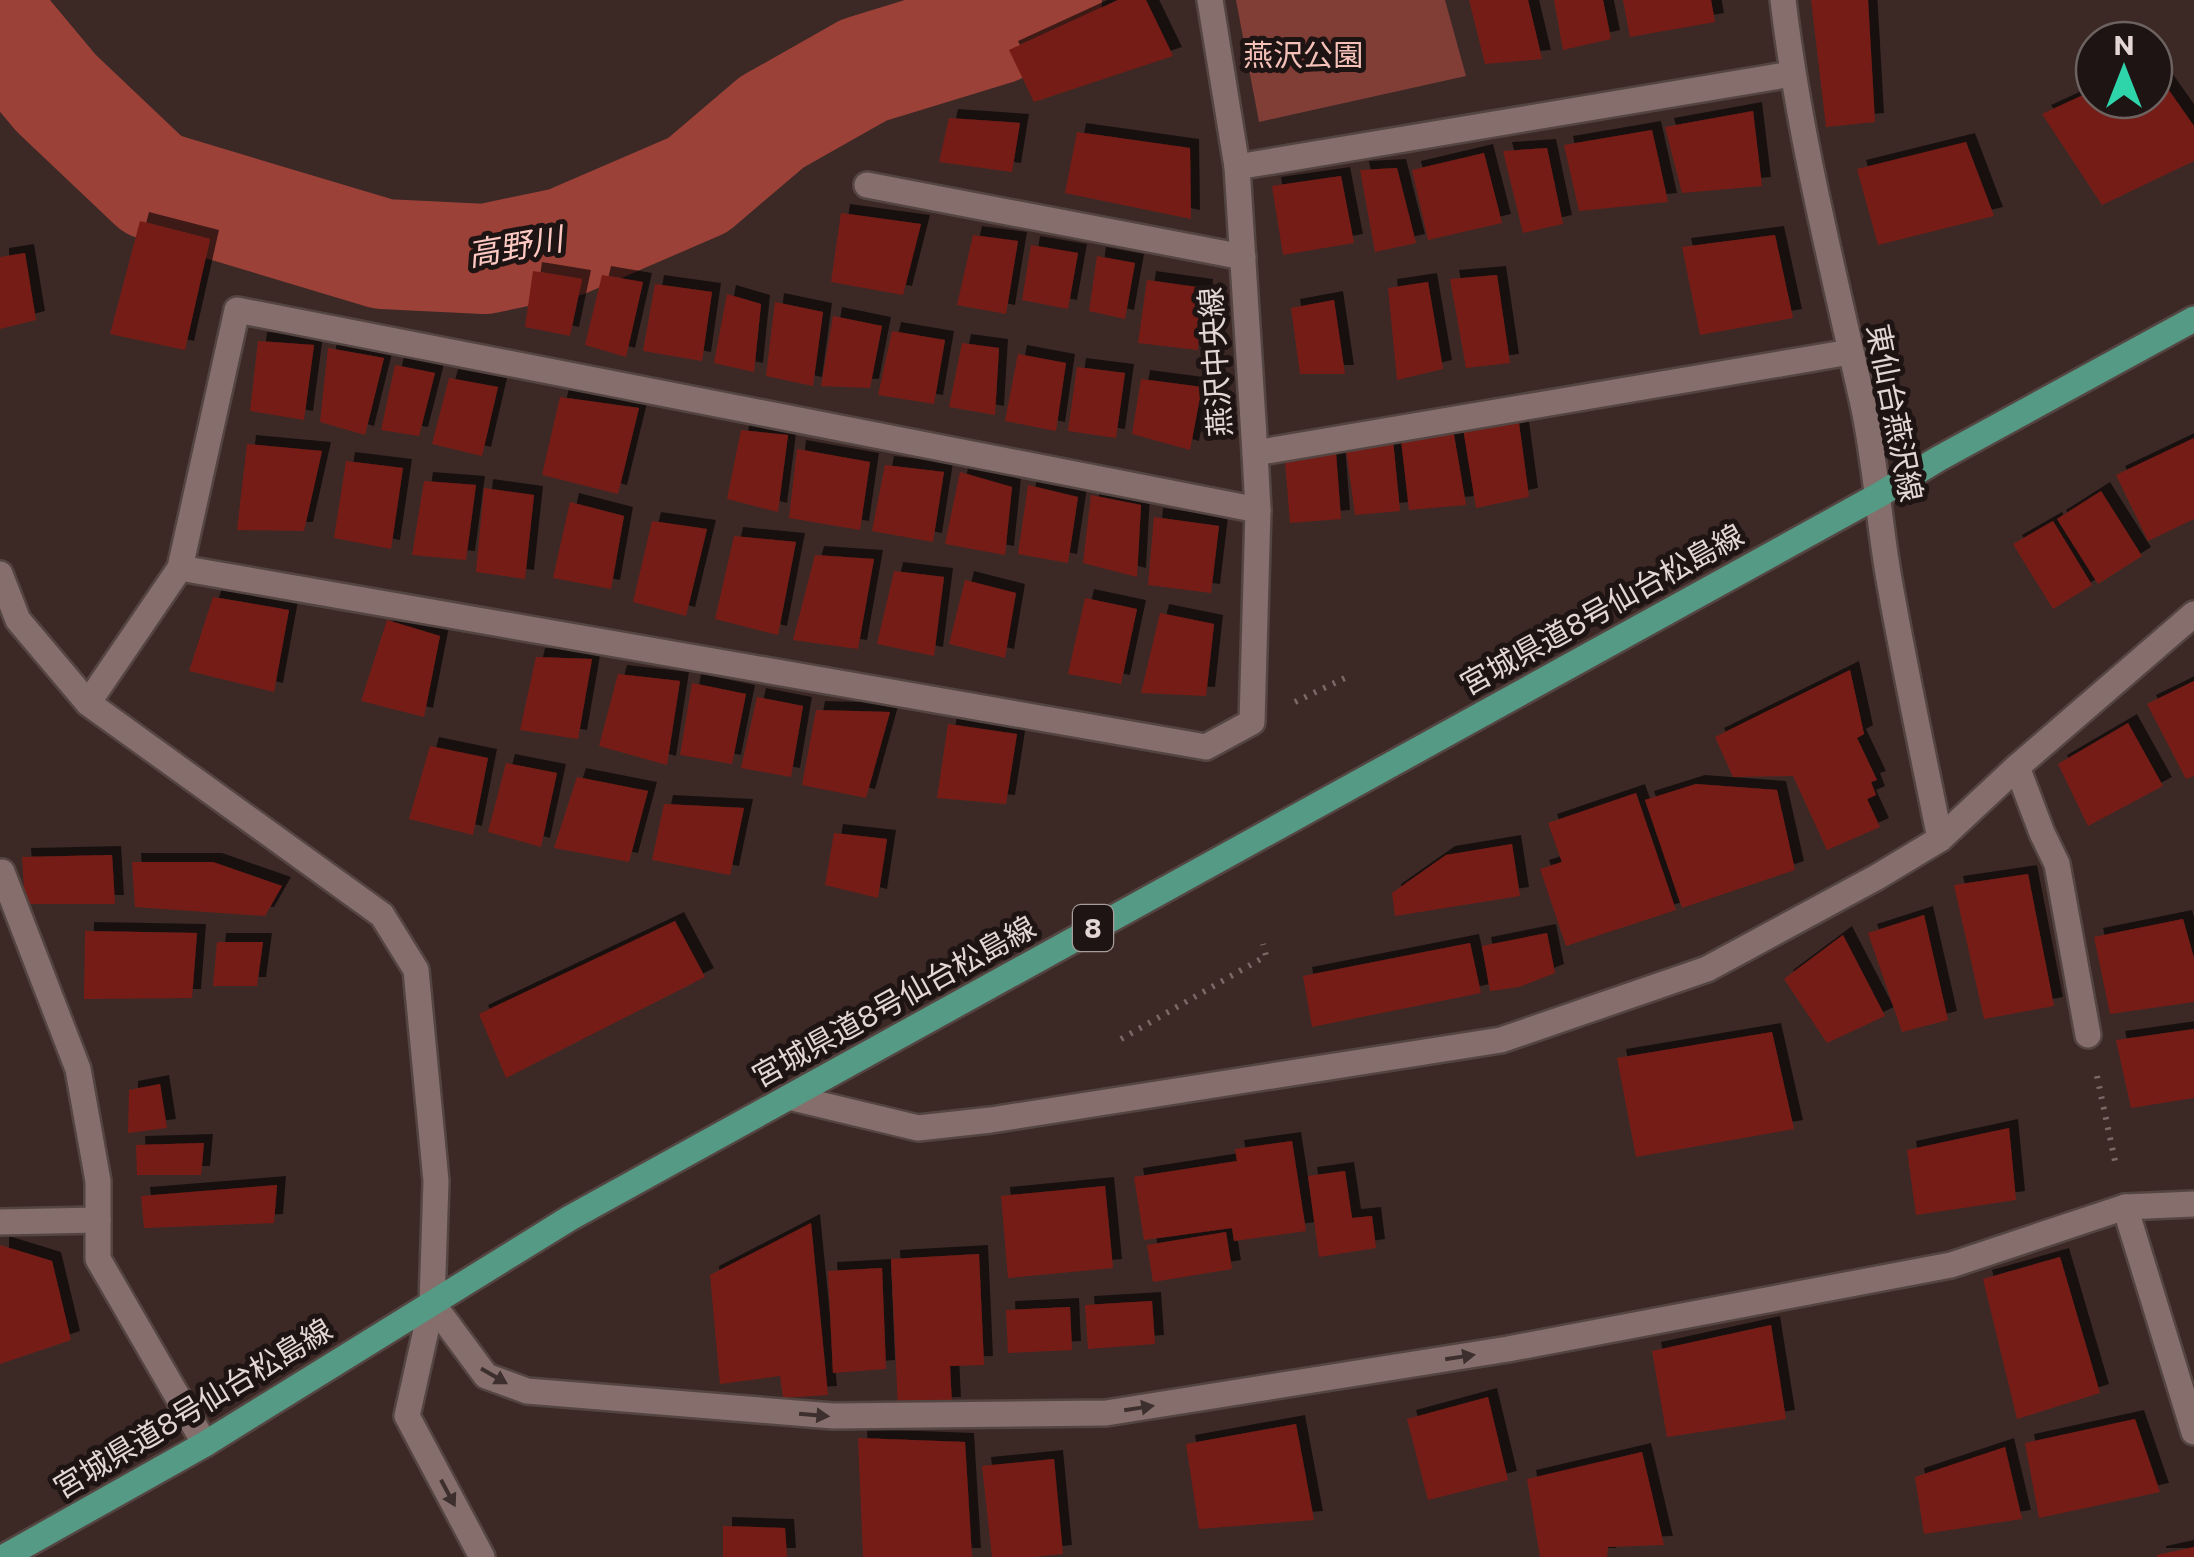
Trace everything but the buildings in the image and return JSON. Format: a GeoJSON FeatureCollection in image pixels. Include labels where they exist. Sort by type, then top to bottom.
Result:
{"type":"FeatureCollection","features":[{"type":"Feature","properties":{"kind":"main road","name":"宮城県道8号仙台松島線"},"geometry":{"type":"LineString","coordinates":[[4,1557],[205,1444],[570,1218],[2194,320]]}},
{"type":"Feature","properties":{"kind":"street","name":"燕沢中央線"},"geometry":{"type":"LineString","coordinates":[[180,568],[1206,747],[1252,722],[1258,510],[1237,166],[1210,0]]}},
{"type":"Feature","properties":{"kind":"street","name":"東仙台燕沢線"},"geometry":{"type":"LineString","coordinates":[[1783,0],[1792,74],[1864,406],[1889,581],[1940,839]]}},
{"type":"Feature","properties":{"kind":"street"},"geometry":{"type":"LineString","coordinates":[[1237,166],[1792,74]]}},
{"type":"Feature","properties":{"kind":"street"},"geometry":{"type":"LineString","coordinates":[[867,185],[1242,257]]}},
{"type":"Feature","properties":{"kind":"street"},"geometry":{"type":"LineString","coordinates":[[88,703],[180,568],[238,310],[1258,510]]}},
{"type":"Feature","properties":{"kind":"street"},"geometry":{"type":"LineString","coordinates":[[1254,452],[1850,352]]}},
{"type":"Feature","properties":{"kind":"street"},"geometry":{"type":"LineString","coordinates":[[0,574],[18,620],[88,703],[382,914],[416,970],[436,1181],[432,1303],[408,1416],[482,1557]]}},
{"type":"Feature","properties":{"kind":"street"},"geometry":{"type":"LineString","coordinates":[[788,1097],[918,1128],[1501,1040],[1707,968],[1940,839],[2194,614]]}},
{"type":"Feature","properties":{"kind":"street"},"geometry":{"type":"LineString","coordinates":[[2018,767],[2057,864],[2088,1035]]}},
{"type":"Feature","properties":{"kind":"street"},"geometry":{"type":"LineString","coordinates":[[2,872],[78,1069],[98,1181],[98,1258],[205,1444]]}},
{"type":"Feature","properties":{"kind":"street"},"geometry":{"type":"LineString","coordinates":[[432,1303],[486,1376],[527,1391],[833,1416],[1106,1413],[1508,1349],[1951,1265],[2125,1207],[2194,1204]]}},
{"type":"Feature","properties":{"kind":"street"},"geometry":{"type":"LineString","coordinates":[[2125,1207],[2194,1432]]}},
{"type":"Feature","properties":{"kind":"street"},"geometry":{"type":"LineString","coordinates":[[0,1222],[98,1220]]}},
{"type":"Feature","properties":{"kind":"path"},"geometry":{"type":"LineString","coordinates":[[1291,704],[1349,676]]}},
{"type":"Feature","properties":{"kind":"path"},"geometry":{"type":"LineString","coordinates":[[1120,1039],[1266,956],[1262,944]]}},
{"type":"Feature","properties":{"kind":"path"},"geometry":{"type":"LineString","coordinates":[[2088,1035],[2125,1207]]}},
{"type":"Feature","properties":{"kind":"green space","name":"燕沢公園"},"geometry":{"type":"Polygon","coordinates":[[[1236,0],[1445,0],[1466,76],[1259,122],[1236,0]]]}},
{"type":"Feature","properties":{"kind":"waterway","name":"高野川"},"geometry":{"type":"LineString","coordinates":[[0,26],[56,93],[153,185],[383,254],[485,259],[566,242],[698,185],[772,122],[864,70],[995,30],[1047,0]]}}]}
